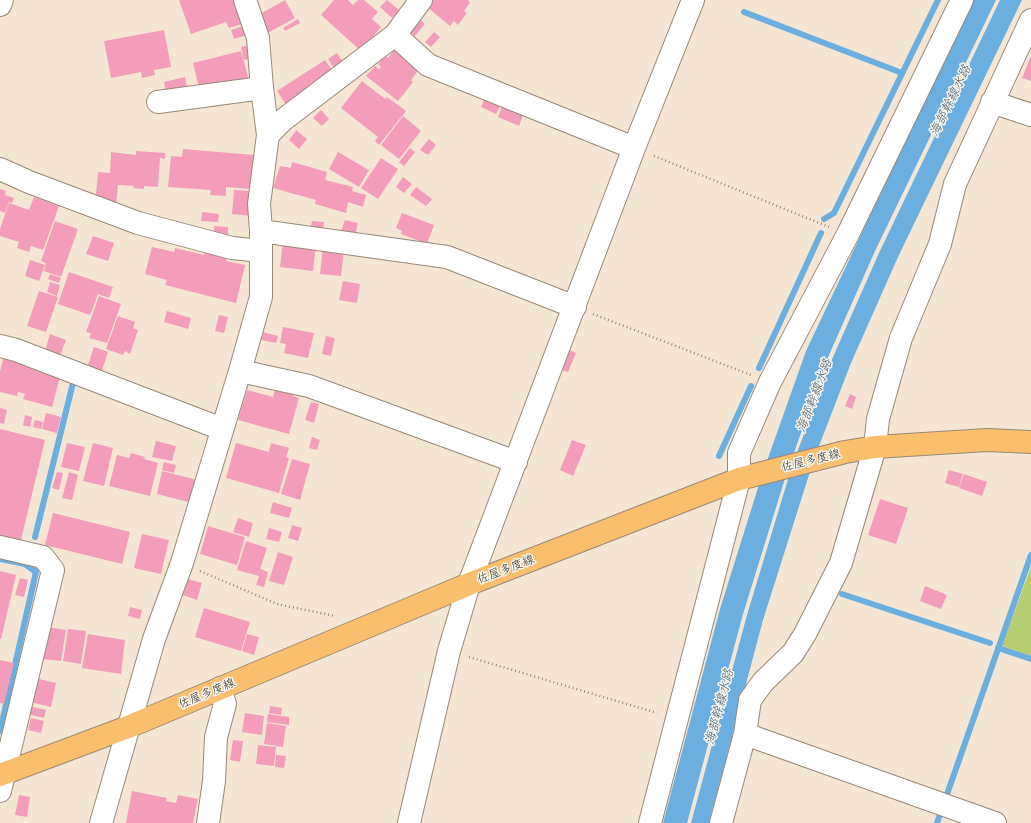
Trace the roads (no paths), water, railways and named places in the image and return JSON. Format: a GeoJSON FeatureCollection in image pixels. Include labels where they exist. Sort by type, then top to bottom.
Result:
{"type":"FeatureCollection","features":[{"type":"Feature","properties":{"kind":"main road","name":"佐屋多度線"},"geometry":{"type":"LineString","coordinates":[[2,771],[128,727],[468,584],[739,479],[845,452],[875,447],[980,440],[1031,442]]}},
{"type":"Feature","properties":{"kind":"street"},"geometry":{"type":"LineString","coordinates":[[0,5],[2,0]]}},
{"type":"Feature","properties":{"kind":"street"},"geometry":{"type":"LineString","coordinates":[[101,823],[154,639],[182,563],[261,297],[261,241],[258,204],[268,135],[258,38],[245,0]]}},
{"type":"Feature","properties":{"kind":"street"},"geometry":{"type":"LineString","coordinates":[[268,135],[282,120],[395,35],[421,0]]}},
{"type":"Feature","properties":{"kind":"street"},"geometry":{"type":"LineString","coordinates":[[409,823],[449,651],[468,584],[516,462],[634,148],[693,0]]}},
{"type":"Feature","properties":{"kind":"street"},"geometry":{"type":"LineString","coordinates":[[650,823],[739,479],[739,453],[770,382],[848,234],[962,0]]}},
{"type":"Feature","properties":{"kind":"street"},"geometry":{"type":"LineString","coordinates":[[721,823],[744,734],[750,700],[763,682],[793,653],[805,634],[841,563],[875,447],[878,419],[901,338],[940,244],[955,184],[1031,20]]}},
{"type":"Feature","properties":{"kind":"street"},"geometry":{"type":"LineString","coordinates":[[395,35],[428,64],[634,148]]}},
{"type":"Feature","properties":{"kind":"street"},"geometry":{"type":"LineString","coordinates":[[158,102],[262,88]]}},
{"type":"Feature","properties":{"kind":"street"},"geometry":{"type":"LineString","coordinates":[[992,102],[1031,115]]}},
{"type":"Feature","properties":{"kind":"street"},"geometry":{"type":"LineString","coordinates":[[0,169],[28,182],[138,223],[232,248],[261,241],[448,257],[575,307]]}},
{"type":"Feature","properties":{"kind":"street"},"geometry":{"type":"LineString","coordinates":[[0,346],[16,350],[222,429]]}},
{"type":"Feature","properties":{"kind":"street"},"geometry":{"type":"LineString","coordinates":[[240,371],[309,386],[516,462]]}},
{"type":"Feature","properties":{"kind":"street"},"geometry":{"type":"LineString","coordinates":[[0,547],[43,557],[53,570],[2,771]]}},
{"type":"Feature","properties":{"kind":"street"},"geometry":{"type":"LineString","coordinates":[[208,823],[214,781],[216,737],[225,704],[220,688]]}},
{"type":"Feature","properties":{"kind":"street"},"geometry":{"type":"LineString","coordinates":[[744,734],[995,823]]}},
{"type":"Feature","properties":{"kind":"water"},"geometry":{"type":"Polygon","coordinates":[[[972,0],[996,0],[875,251],[829,355],[787,472],[743,614],[687,823],[663,823],[720,609],[762,475],[806,351],[972,0]]]}},
{"type":"Feature","properties":{"kind":"water"},"geometry":{"type":"Polygon","coordinates":[[[1000,0],[1022,0],[898,257],[851,363],[814,459],[763,620],[709,823],[691,823],[747,615],[792,466],[833,357],[879,253],[1000,0]]]}},
{"type":"Feature","properties":{"kind":"waterway"},"geometry":{"type":"LineString","coordinates":[[824,219],[834,213],[938,0]]}},
{"type":"Feature","properties":{"kind":"waterway"},"geometry":{"type":"LineString","coordinates":[[744,12],[902,73]]}},
{"type":"Feature","properties":{"kind":"waterway"},"geometry":{"type":"LineString","coordinates":[[759,368],[821,233]]}},
{"type":"Feature","properties":{"kind":"waterway"},"geometry":{"type":"LineString","coordinates":[[35,537],[73,383]]}},
{"type":"Feature","properties":{"kind":"waterway"},"geometry":{"type":"LineString","coordinates":[[719,456],[751,386]]}},
{"type":"Feature","properties":{"kind":"waterway"},"geometry":{"type":"LineString","coordinates":[[945,800],[1031,555]]}},
{"type":"Feature","properties":{"kind":"waterway"},"geometry":{"type":"LineString","coordinates":[[0,559],[25,564],[36,572],[0,731]]}},
{"type":"Feature","properties":{"kind":"waterway"},"geometry":{"type":"LineString","coordinates":[[842,594],[990,643]]}},
{"type":"Feature","properties":{"kind":"waterway"},"geometry":{"type":"LineString","coordinates":[[998,648],[1031,659]]}},
{"type":"Feature","properties":{"kind":"waterway"},"geometry":{"type":"LineString","coordinates":[[937,823],[942,809]]}},
{"type":"Feature","properties":{"kind":"water label","name":"海部幹線水路"},"geometry":{"type":"Point","coordinates":[951,101]}},
{"type":"Feature","properties":{"kind":"water label","name":"海部幹線水路"},"geometry":{"type":"Point","coordinates":[815,396]}},
{"type":"Feature","properties":{"kind":"water label","name":"海部幹線水路"},"geometry":{"type":"Point","coordinates":[720,707]}}]}
